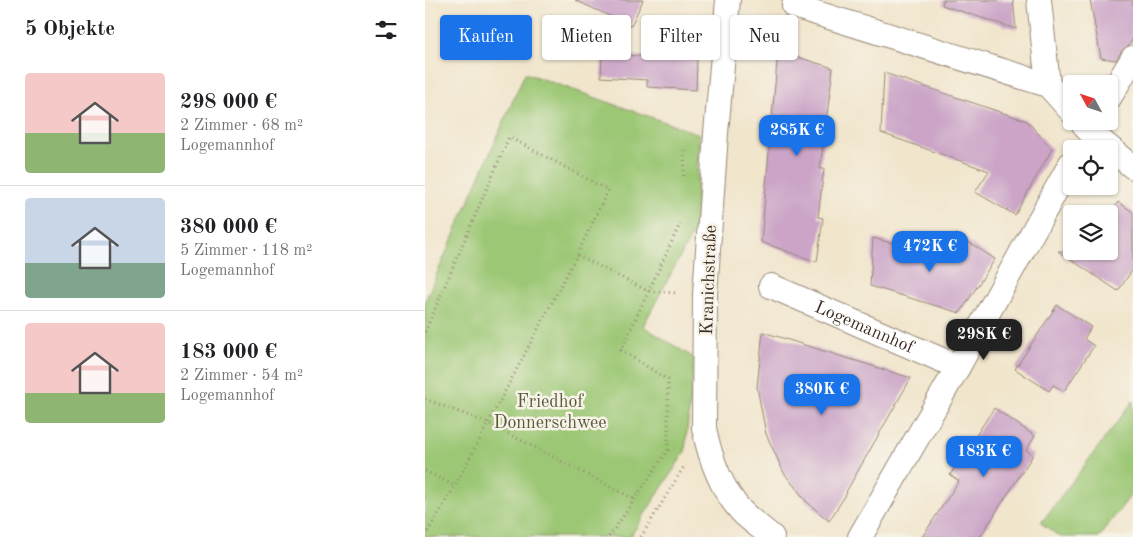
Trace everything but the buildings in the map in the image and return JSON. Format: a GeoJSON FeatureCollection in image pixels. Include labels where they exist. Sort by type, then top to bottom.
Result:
{"type":"FeatureCollection","features":[{"type":"Feature","properties":{"kind":"street","name":"Kranichstraße"},"geometry":{"type":"LineString","coordinates":[[728,0],[716,132],[705,294],[704,428],[708,447],[719,478],[742,512],[772,537]]}},
{"type":"Feature","properties":{"kind":"street"},"geometry":{"type":"LineString","coordinates":[[1039,0],[1049,85]]}},
{"type":"Feature","properties":{"kind":"street"},"geometry":{"type":"LineString","coordinates":[[794,6],[1049,85],[1063,101]]}},
{"type":"Feature","properties":{"kind":"street"},"geometry":{"type":"LineString","coordinates":[[1118,83],[1133,58]]}},
{"type":"Feature","properties":{"kind":"street"},"geometry":{"type":"LineString","coordinates":[[1086,131],[1133,167]]}},
{"type":"Feature","properties":{"kind":"street"},"geometry":{"type":"LineString","coordinates":[[860,537],[958,368],[1063,178]]}},
{"type":"Feature","properties":{"kind":"street","name":"Logemannhof"},"geometry":{"type":"LineString","coordinates":[[771,286],[958,368]]}},
{"type":"Feature","properties":{"kind":"path"},"geometry":{"type":"LineString","coordinates":[[425,332],[509,137],[608,190],[577,254],[455,486],[425,536]]}},
{"type":"Feature","properties":{"kind":"path"},"geometry":{"type":"LineString","coordinates":[[683,186],[685,147]]}},
{"type":"Feature","properties":{"kind":"path"},"geometry":{"type":"LineString","coordinates":[[609,537],[668,450],[668,380],[621,350],[681,225],[682,215]]}},
{"type":"Feature","properties":{"kind":"path"},"geometry":{"type":"LineString","coordinates":[[577,254],[648,291],[705,294]]}},
{"type":"Feature","properties":{"kind":"path"},"geometry":{"type":"LineString","coordinates":[[425,400],[488,423],[634,499]]}},
{"type":"Feature","properties":{"kind":"path"},"geometry":{"type":"LineString","coordinates":[[641,537],[689,459],[708,447]]}},
{"type":"Feature","properties":{"kind":"path"},"geometry":{"type":"LineString","coordinates":[[425,471],[455,486]]}},
{"type":"Feature","properties":{"kind":"green space","name":"Friedhof Donnerschwee"},"geometry":{"type":"Polygon","coordinates":[[[525,73],[699,134],[695,229],[643,326],[694,358],[685,452],[630,537],[425,537],[425,301],[525,73]]]}},
{"type":"Feature","properties":{"kind":"green space"},"geometry":{"type":"Polygon","coordinates":[[[1133,401],[1133,492],[1099,537],[1060,537],[1041,523],[1133,401]]]}}]}
